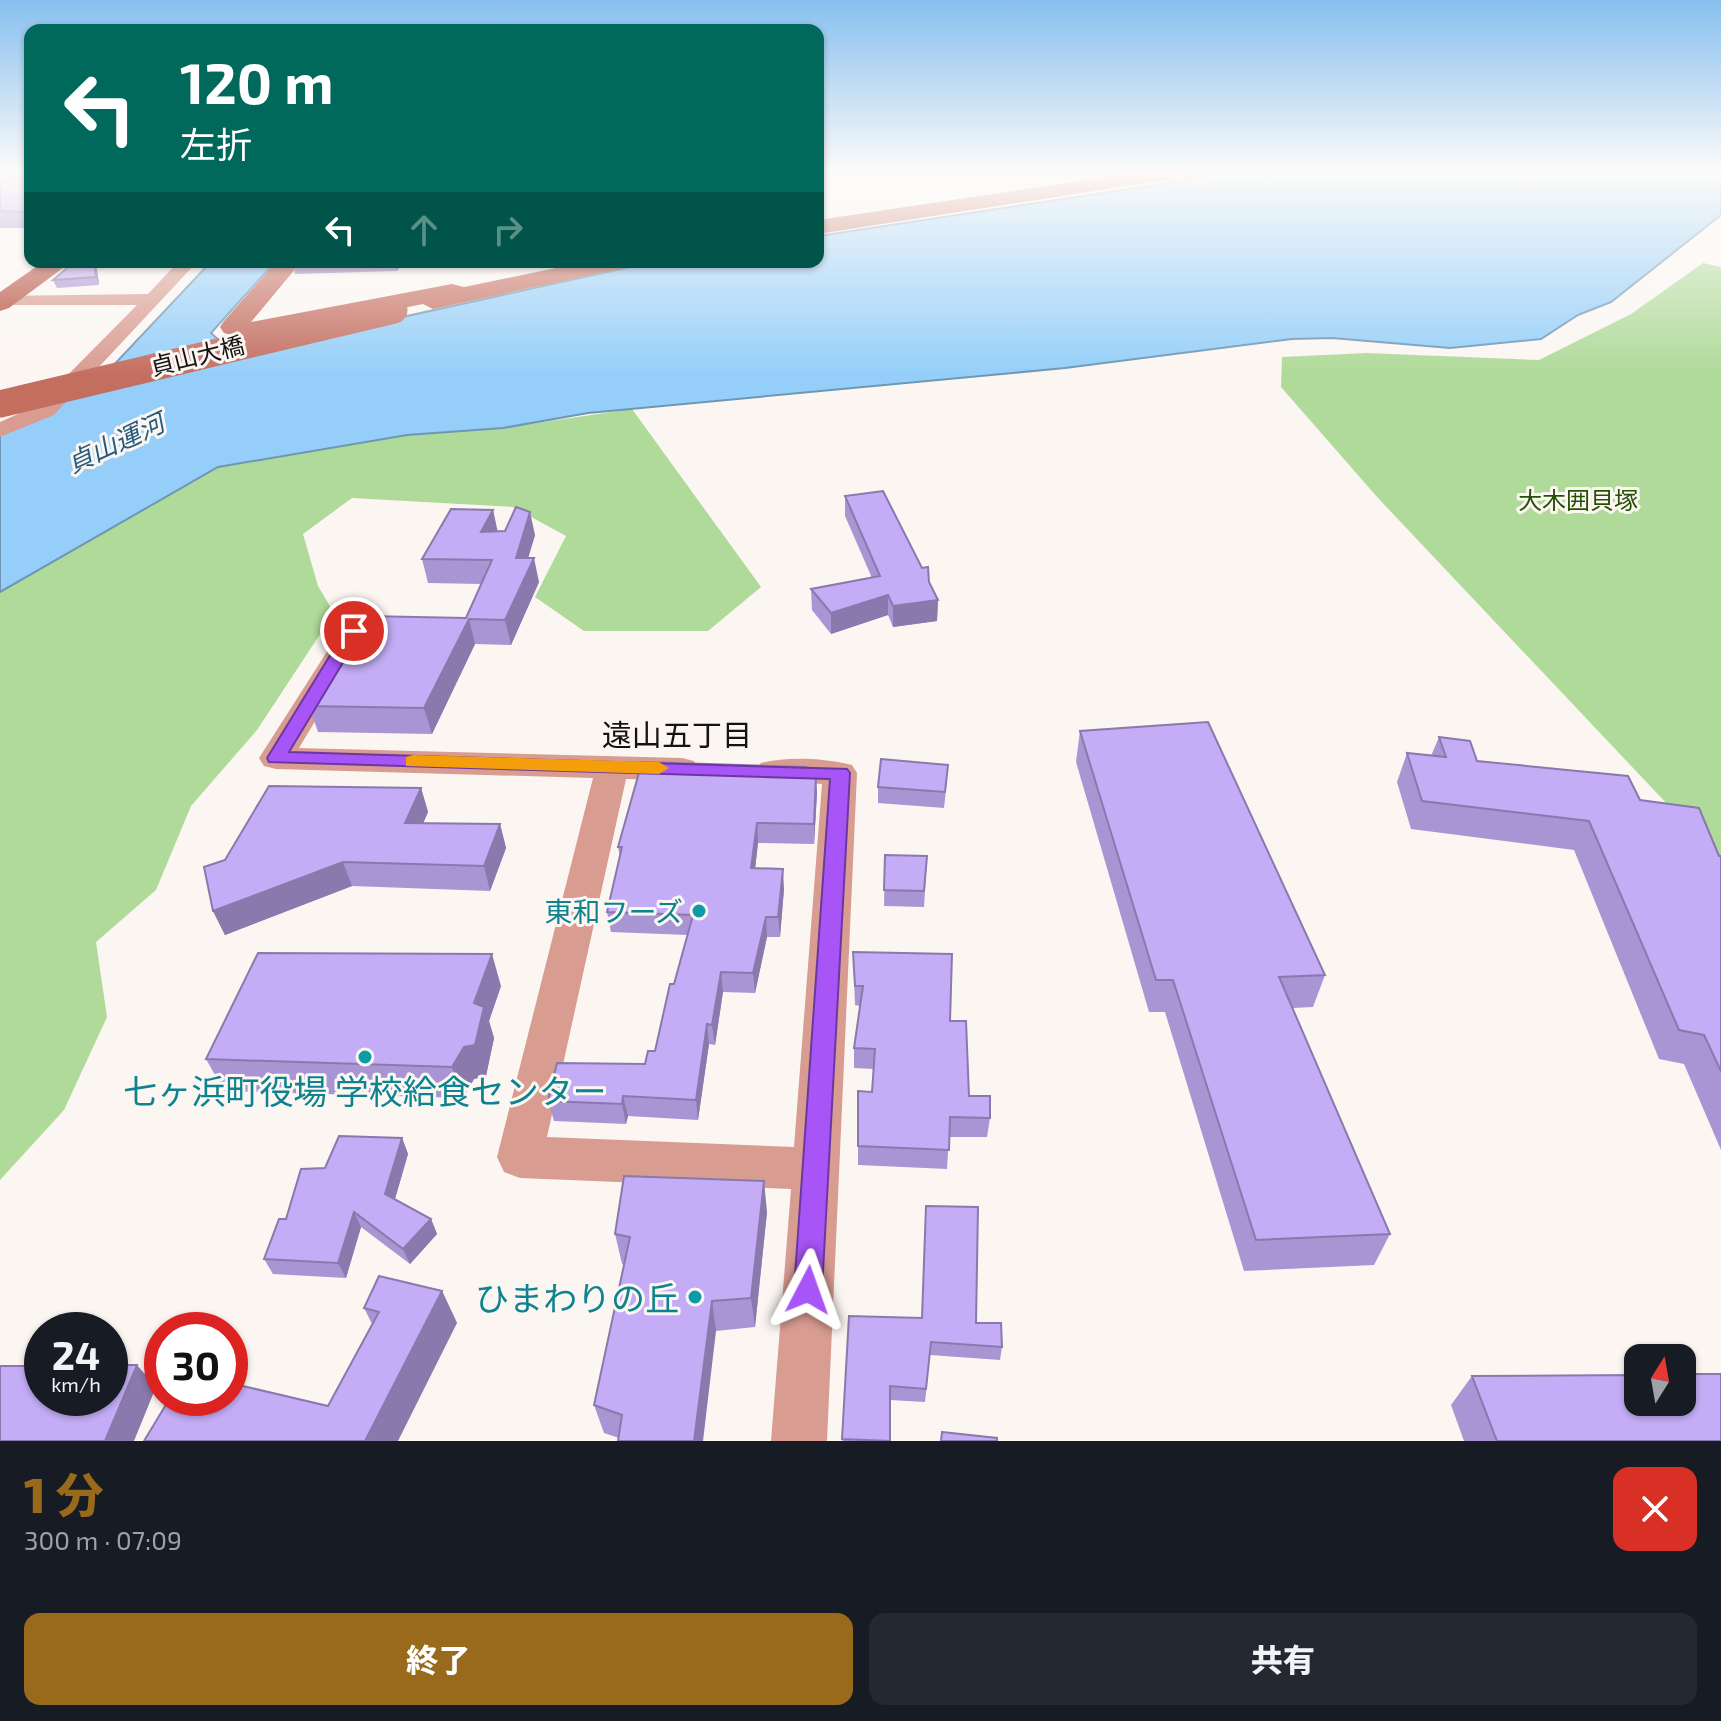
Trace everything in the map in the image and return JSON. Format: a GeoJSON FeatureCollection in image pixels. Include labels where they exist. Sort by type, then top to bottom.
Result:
{"type":"FeatureCollection","features":[{"type":"Feature","properties":{"kind":"main road"},"geometry":{"type":"LineString","coordinates":[[1,296],[29,268]]}},
{"type":"Feature","properties":{"kind":"main road"},"geometry":{"type":"LineString","coordinates":[[1,296],[49,268]]}},
{"type":"Feature","properties":{"kind":"street"},"geometry":{"type":"LineString","coordinates":[[0,430],[46,410],[182,268]]}},
{"type":"Feature","properties":{"kind":"street"},"geometry":{"type":"LineString","coordinates":[[284,268],[233,327],[247,331],[452,291],[461,295],[590,268]]}},
{"type":"Feature","properties":{"kind":"street","name":"貞山大橋"},"geometry":{"type":"LineString","coordinates":[[0,404],[461,295]]}},
{"type":"Feature","properties":{"kind":"street"},"geometry":{"type":"LineString","coordinates":[[1,296],[152,299]]}},
{"type":"Feature","properties":{"kind":"street"},"geometry":{"type":"LineString","coordinates":[[354,631],[276,758],[840,773],[799,1441]]}},
{"type":"Feature","properties":{"kind":"street"},"geometry":{"type":"LineString","coordinates":[[612,767],[520,1157],[816,1169]]}},
{"type":"Feature","properties":{"kind":"green space","name":"大木囲貝塚"},"geometry":{"type":"Polygon","coordinates":[[[1703,263],[1721,267],[1721,861],[1378,498],[1281,387],[1282,357],[1367,353],[1539,360],[1631,314],[1703,263]]]}},
{"type":"Feature","properties":{"kind":"green space"},"geometry":{"type":"Polygon","coordinates":[[[632,409],[761,587],[708,631],[584,631],[535,597],[566,536],[513,507],[352,498],[303,534],[318,586],[334,613],[257,730],[191,806],[156,890],[96,942],[107,1017],[64,1110],[0,1180],[0,592],[218,467],[407,435],[503,428],[632,409]]]}},
{"type":"Feature","properties":{"kind":"water","name":"貞山運河"},"geometry":{"type":"Polygon","coordinates":[[[824,240],[1689,240],[1611,302],[1578,315],[1541,339],[1450,348],[1332,338],[1292,339],[1065,368],[588,413],[503,428],[407,435],[218,467],[0,592],[0,433],[93,370],[110,369],[205,268],[270,268],[211,333],[234,354],[626,268],[824,268],[824,240]]]}},
{"type":"Feature","properties":{"kind":"building"},"geometry":{"type":"Polygon","coordinates":[[[67,268],[95,268],[96,277],[53,280],[67,268]]]}},
{"type":"Feature","properties":{"kind":"building"},"geometry":{"type":"Polygon","coordinates":[[[883,491],[922,568],[928,567],[929,582],[938,600],[893,606],[888,595],[831,613],[811,589],[880,576],[845,496],[883,491]]]}},
{"type":"Feature","properties":{"kind":"building"},"geometry":{"type":"Polygon","coordinates":[[[516,507],[530,512],[516,558],[534,558],[505,620],[469,619],[424,708],[309,706],[365,616],[466,618],[492,560],[422,559],[451,509],[493,510],[481,532],[505,531],[516,507]]]}},
{"type":"Feature","properties":{"kind":"building"},"geometry":{"type":"Polygon","coordinates":[[[1208,722],[1325,975],[1279,977],[1390,1234],[1256,1240],[1173,980],[1156,980],[1080,731],[1208,722]]]}},
{"type":"Feature","properties":{"kind":"building"},"geometry":{"type":"Polygon","coordinates":[[[1439,737],[1470,741],[1477,761],[1628,776],[1640,800],[1699,808],[1721,856],[1721,1071],[1704,1035],[1679,1030],[1589,821],[1422,801],[1407,753],[1446,757],[1439,737]]]}},
{"type":"Feature","properties":{"kind":"building"},"geometry":{"type":"Polygon","coordinates":[[[881,759],[948,765],[945,792],[878,787],[881,759]]]}},
{"type":"Feature","properties":{"kind":"building"},"geometry":{"type":"Polygon","coordinates":[[[642,762],[806,767],[816,773],[814,824],[757,823],[751,868],[783,869],[778,917],[766,917],[753,973],[721,972],[712,1025],[707,1024],[696,1100],[623,1096],[622,1104],[548,1101],[557,1063],[645,1064],[648,1051],[655,1051],[670,984],[674,984],[693,915],[607,912],[622,847],[618,847],[642,762]]]}},
{"type":"Feature","properties":{"kind":"building"},"geometry":{"type":"Polygon","coordinates":[[[269,786],[421,788],[405,823],[500,824],[484,866],[343,862],[213,911],[204,867],[225,860],[269,786]]]}},
{"type":"Feature","properties":{"kind":"building"},"geometry":{"type":"Polygon","coordinates":[[[885,855],[927,856],[924,891],[884,890],[885,855]]]}},
{"type":"Feature","properties":{"kind":"building"},"geometry":{"type":"Polygon","coordinates":[[[853,952],[952,954],[950,1021],[966,1021],[969,1096],[990,1096],[990,1118],[950,1117],[949,1150],[858,1146],[858,1091],[872,1092],[875,1049],[854,1048],[863,986],[855,986],[853,952]]]}},
{"type":"Feature","properties":{"kind":"building","name":"七ヶ浜町役場 学校給食センター"},"geometry":{"type":"Polygon","coordinates":[[[258,953],[492,954],[474,1003],[484,1007],[475,1045],[464,1047],[452,1067],[206,1059],[258,953]]]}},
{"type":"Feature","properties":{"kind":"building"},"geometry":{"type":"Polygon","coordinates":[[[339,1136],[402,1138],[385,1194],[431,1219],[403,1249],[354,1212],[338,1263],[264,1259],[279,1219],[286,1219],[301,1169],[325,1168],[339,1136]]]}},
{"type":"Feature","properties":{"kind":"building","name":"ひまわりの丘"},"geometry":{"type":"Polygon","coordinates":[[[624,1176],[764,1181],[751,1298],[712,1301],[694,1441],[618,1441],[622,1415],[594,1405],[630,1237],[615,1234],[624,1176]]]}},
{"type":"Feature","properties":{"kind":"building"},"geometry":{"type":"Polygon","coordinates":[[[926,1206],[978,1207],[976,1323],[1001,1323],[1002,1347],[931,1342],[926,1389],[890,1386],[890,1441],[842,1439],[849,1316],[922,1318],[926,1206]]]}},
{"type":"Feature","properties":{"kind":"building"},"geometry":{"type":"Polygon","coordinates":[[[379,1276],[442,1291],[365,1441],[144,1441],[159,1416],[248,1416],[248,1387],[328,1406],[379,1312],[364,1308],[379,1276]]]}},
{"type":"Feature","properties":{"kind":"building"},"geometry":{"type":"Polygon","coordinates":[[[128,1365],[137,1365],[128,1386],[128,1365]]]}},
{"type":"Feature","properties":{"kind":"building"},"geometry":{"type":"Polygon","coordinates":[[[0,1366],[24,1366],[24,1416],[116,1416],[105,1441],[0,1441],[0,1366]]]}},
{"type":"Feature","properties":{"kind":"building"},"geometry":{"type":"Polygon","coordinates":[[[1696,1374],[1721,1374],[1721,1441],[1497,1441],[1472,1376],[1624,1375],[1624,1416],[1696,1416],[1696,1374]]]}},
{"type":"Feature","properties":{"kind":"building"},"geometry":{"type":"Polygon","coordinates":[[[942,1432],[997,1438],[997,1441],[941,1441],[942,1432]]]}},
{"type":"Feature","properties":{"kind":"slow traffic"},"geometry":{"type":"LineString","coordinates":[[413,761],[659,768]]}},
{"type":"Feature","properties":{"kind":"place","name":"東和フーズ"},"geometry":{"type":"Point","coordinates":[699,911]}},
{"type":"Feature","properties":{"kind":"place","name":"七ヶ浜町役場 学校給食センター"},"geometry":{"type":"Point","coordinates":[365,1057]}},
{"type":"Feature","properties":{"kind":"place","name":"ひまわりの丘"},"geometry":{"type":"Point","coordinates":[695,1297]}},
{"type":"Feature","properties":{"kind":"district","name":"遠山五丁目"},"geometry":{"type":"Point","coordinates":[677,734]}},
{"type":"Feature","properties":{"kind":"route"},"geometry":{"type":"LineString","coordinates":[[354,631],[276,758],[840,773],[808,1290]]}}]}
